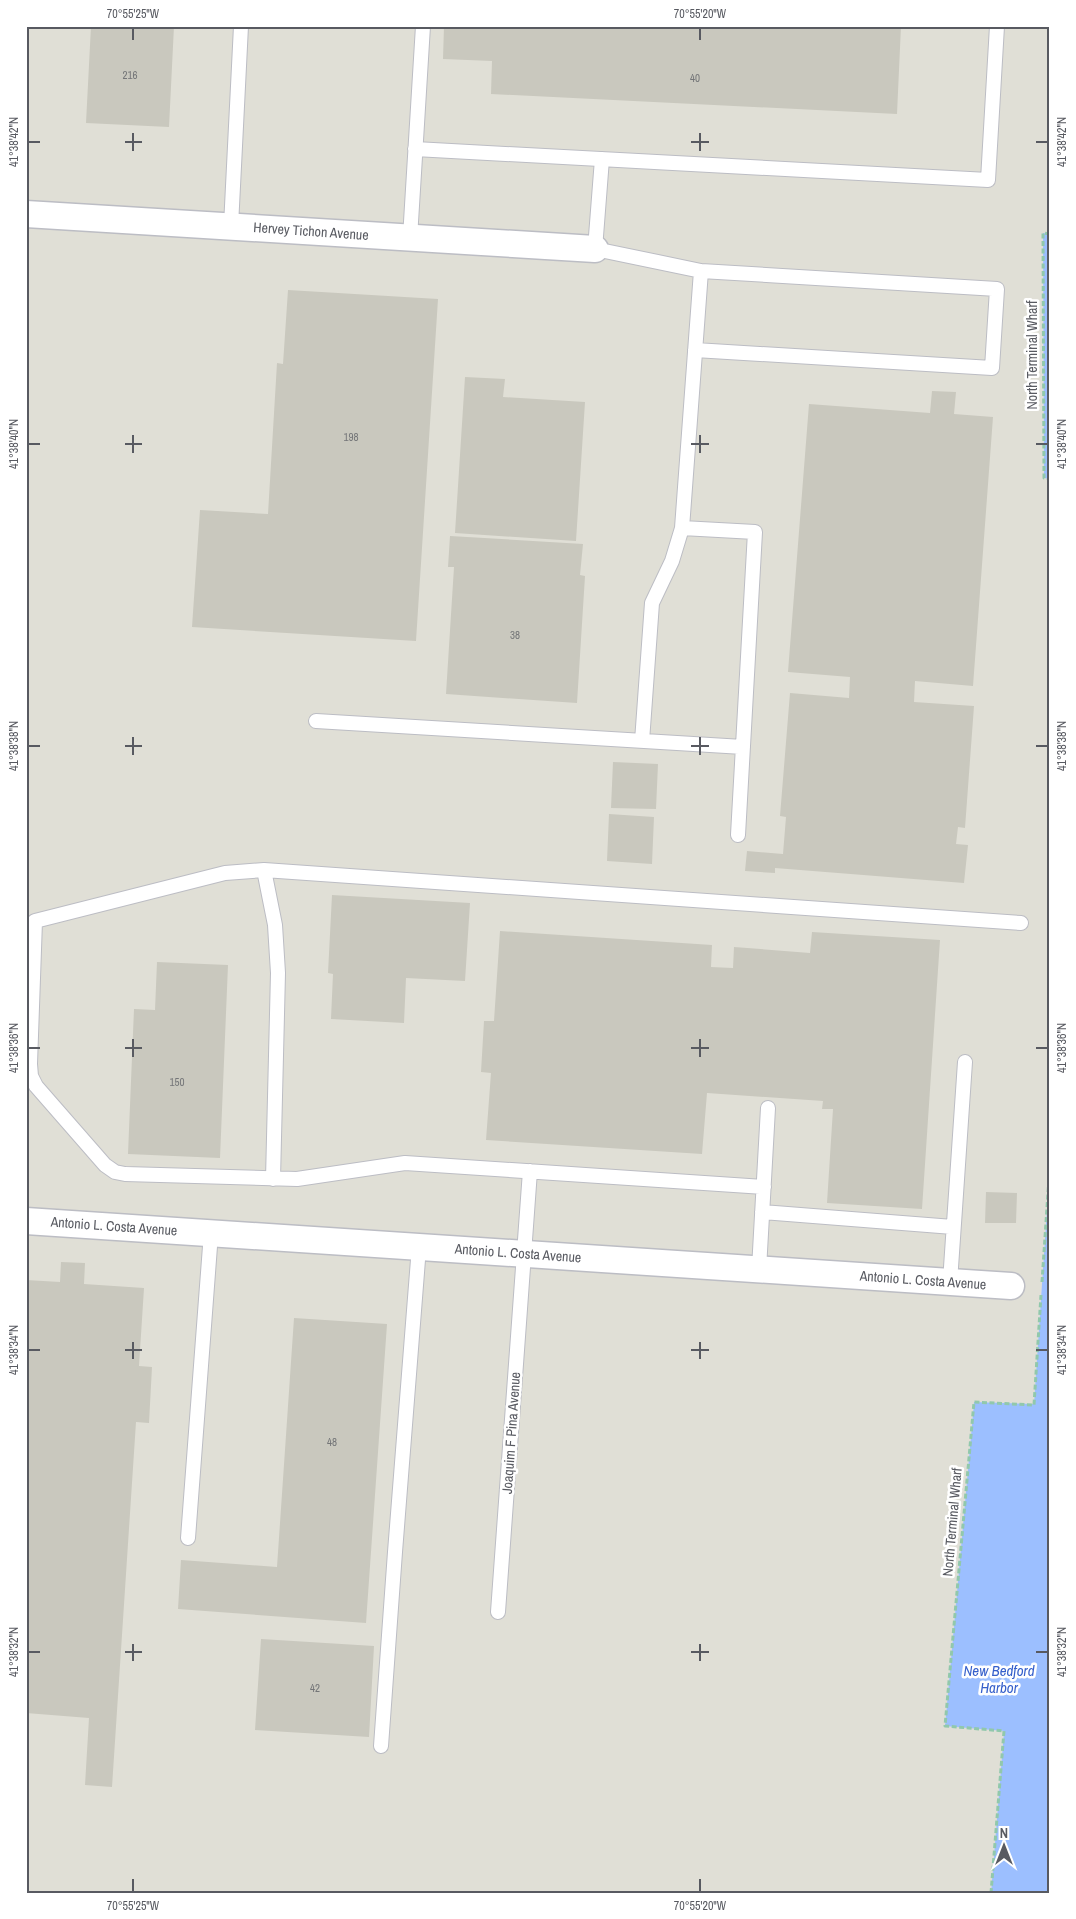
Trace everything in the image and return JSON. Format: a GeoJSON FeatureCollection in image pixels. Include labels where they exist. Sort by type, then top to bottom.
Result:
{"type":"FeatureCollection","features":[{"type":"Feature","properties":{"kind":"street","name":"Hervey Tichon Avenue"},"geometry":{"type":"LineString","coordinates":[[26,214],[595,249]]}},
{"type":"Feature","properties":{"kind":"street","name":"Antonio L. Costa Avenue"},"geometry":{"type":"LineString","coordinates":[[26,1220],[1011,1286]]}},
{"type":"Feature","properties":{"kind":"lane"},"geometry":{"type":"LineString","coordinates":[[231,226],[241,26]]}},
{"type":"Feature","properties":{"kind":"lane"},"geometry":{"type":"LineString","coordinates":[[410,238],[423,26]]}},
{"type":"Feature","properties":{"kind":"lane"},"geometry":{"type":"LineString","coordinates":[[415,149],[988,180],[997,26]]}},
{"type":"Feature","properties":{"kind":"lane"},"geometry":{"type":"LineString","coordinates":[[602,159],[595,249],[701,271],[997,289],[992,368],[695,350]]}},
{"type":"Feature","properties":{"kind":"lane"},"geometry":{"type":"LineString","coordinates":[[642,741],[652,603],[672,561],[682,528],[701,271]]}},
{"type":"Feature","properties":{"kind":"lane"},"geometry":{"type":"LineString","coordinates":[[682,528],[756,532],[738,835]]}},
{"type":"Feature","properties":{"kind":"lane"},"geometry":{"type":"LineString","coordinates":[[316,721],[743,747]]}},
{"type":"Feature","properties":{"kind":"lane"},"geometry":{"type":"LineString","coordinates":[[264,870],[275,925],[278,973],[273,1179]]}},
{"type":"Feature","properties":{"kind":"lane"},"geometry":{"type":"LineString","coordinates":[[764,1187],[405,1163],[312,1177],[273,1179],[125,1174],[115,1172],[105,1165],[36,1086],[31,1076],[31,921],[225,873],[264,870],[1021,923]]}},
{"type":"Feature","properties":{"kind":"lane"},"geometry":{"type":"LineString","coordinates":[[950,1282],[966,1062]]}},
{"type":"Feature","properties":{"kind":"lane"},"geometry":{"type":"LineString","coordinates":[[759,1269],[768,1108]]}},
{"type":"Feature","properties":{"kind":"lane","name":"Joaquim F Pina Avenue"},"geometry":{"type":"LineString","coordinates":[[498,1612],[530,1171]]}},
{"type":"Feature","properties":{"kind":"lane"},"geometry":{"type":"LineString","coordinates":[[762,1212],[953,1227]]}},
{"type":"Feature","properties":{"kind":"lane"},"geometry":{"type":"LineString","coordinates":[[188,1538],[211,1233]]}},
{"type":"Feature","properties":{"kind":"lane"},"geometry":{"type":"LineString","coordinates":[[382,1746],[394,1552],[419,1247]]}},
{"type":"Feature","properties":{"kind":"path","name":"North Terminal Wharf"},"geometry":{"type":"LineString","coordinates":[[1050,234],[1042,234],[1044,478],[1050,479]]}},
{"type":"Feature","properties":{"kind":"path","name":"North Terminal Wharf"},"geometry":{"type":"LineString","coordinates":[[991,1893],[1004,1731],[945,1726],[974,1402],[1034,1404],[1050,1163]]}},
{"type":"Feature","properties":{"kind":"shaded area"},"geometry":{"type":"Polygon","coordinates":[[[26,26],[1050,26],[1050,234],[1043,233],[1044,477],[1050,479],[1050,1163],[1034,1405],[974,1402],[945,1725],[1004,1731],[991,1893],[26,1893],[26,26]]]}},
{"type":"Feature","properties":{"kind":"water"},"geometry":{"type":"Polygon","coordinates":[[[1043,233],[1050,234],[1050,479],[1044,478],[1043,233]]]}},
{"type":"Feature","properties":{"kind":"water","name":"New Bedford Harbor"},"geometry":{"type":"Polygon","coordinates":[[[1050,1163],[1050,1893],[991,1893],[1004,1731],[945,1726],[974,1402],[1034,1404],[1050,1163]]]}},
{"type":"Feature","properties":{"kind":"building"},"geometry":{"type":"Polygon","coordinates":[[[91,26],[174,26],[169,127],[86,123],[91,26]]]}},
{"type":"Feature","properties":{"kind":"building"},"geometry":{"type":"Polygon","coordinates":[[[444,26],[901,26],[897,114],[491,94],[492,61],[443,59],[444,26]]]}},
{"type":"Feature","properties":{"kind":"building"},"geometry":{"type":"Polygon","coordinates":[[[288,290],[438,299],[416,641],[192,627],[200,510],[268,514],[277,363],[283,364],[288,290]]]}},
{"type":"Feature","properties":{"kind":"building"},"geometry":{"type":"Polygon","coordinates":[[[465,377],[505,379],[503,397],[585,402],[576,541],[455,533],[465,377]]]}},
{"type":"Feature","properties":{"kind":"building"},"geometry":{"type":"Polygon","coordinates":[[[932,391],[956,392],[954,414],[993,417],[973,686],[915,681],[914,702],[974,706],[965,828],[958,827],[956,844],[968,845],[964,883],[775,868],[775,873],[745,871],[747,851],[783,854],[786,817],[780,816],[790,693],[849,698],[850,677],[788,672],[809,404],[930,413],[932,391]]]}},
{"type":"Feature","properties":{"kind":"building"},"geometry":{"type":"Polygon","coordinates":[[[450,536],[583,544],[580,575],[585,576],[577,703],[446,694],[454,567],[448,567],[450,536]]]}},
{"type":"Feature","properties":{"kind":"building"},"geometry":{"type":"Polygon","coordinates":[[[613,762],[658,764],[656,809],[611,808],[613,762]]]}},
{"type":"Feature","properties":{"kind":"building"},"geometry":{"type":"Polygon","coordinates":[[[609,814],[654,817],[652,864],[607,861],[609,814]]]}},
{"type":"Feature","properties":{"kind":"building"},"geometry":{"type":"Polygon","coordinates":[[[332,895],[470,903],[465,981],[406,978],[404,1023],[331,1019],[333,974],[328,973],[332,895]]]}},
{"type":"Feature","properties":{"kind":"building"},"geometry":{"type":"Polygon","coordinates":[[[500,931],[712,945],[711,967],[733,968],[734,947],[810,953],[812,932],[940,940],[922,1209],[827,1203],[833,1109],[822,1109],[823,1101],[707,1093],[702,1154],[486,1140],[491,1073],[481,1072],[484,1021],[494,1021],[500,931]]]}},
{"type":"Feature","properties":{"kind":"building"},"geometry":{"type":"Polygon","coordinates":[[[157,962],[228,965],[220,1158],[128,1154],[134,1009],[155,1010],[157,962]]]}},
{"type":"Feature","properties":{"kind":"building"},"geometry":{"type":"Polygon","coordinates":[[[986,1192],[1017,1193],[1016,1223],[985,1223],[986,1192]]]}},
{"type":"Feature","properties":{"kind":"building"},"geometry":{"type":"Polygon","coordinates":[[[61,1262],[85,1263],[84,1284],[144,1288],[139,1366],[152,1367],[149,1423],[136,1422],[112,1787],[85,1785],[89,1718],[26,1713],[26,1280],[60,1282],[61,1262]]]}},
{"type":"Feature","properties":{"kind":"building"},"geometry":{"type":"Polygon","coordinates":[[[294,1318],[387,1324],[366,1623],[178,1609],[181,1560],[277,1567],[294,1318]]]}},
{"type":"Feature","properties":{"kind":"building"},"geometry":{"type":"Polygon","coordinates":[[[261,1639],[374,1646],[369,1737],[255,1730],[261,1639]]]}}]}
